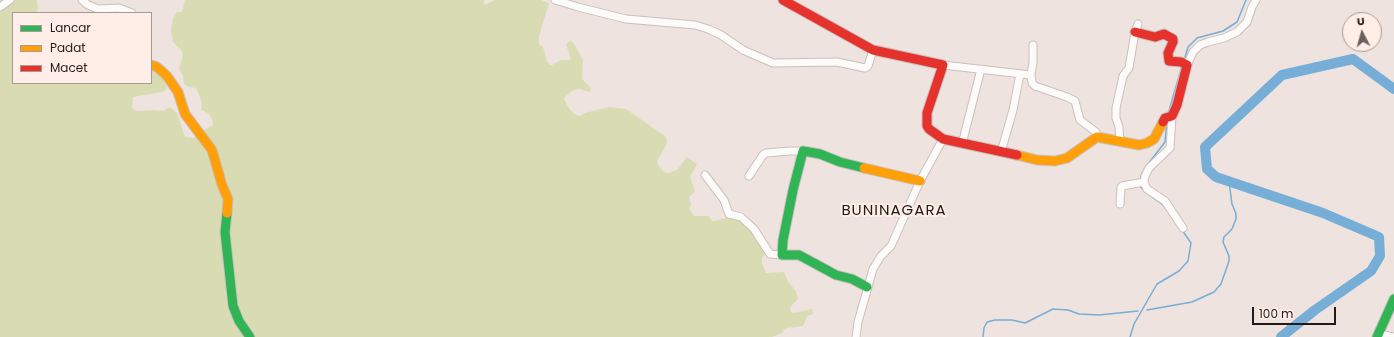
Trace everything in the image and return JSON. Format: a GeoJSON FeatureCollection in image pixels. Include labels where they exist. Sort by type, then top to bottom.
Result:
{"type":"FeatureCollection","features":[{"type":"Feature","properties":{"kind":"street"},"geometry":{"type":"LineString","coordinates":[[0,7],[10,0]]}},
{"type":"Feature","properties":{"kind":"street"},"geometry":{"type":"LineString","coordinates":[[82,0],[88,5],[98,9],[119,8],[129,12]]}},
{"type":"Feature","properties":{"kind":"street"},"geometry":{"type":"LineString","coordinates":[[555,0],[626,18],[696,25],[721,35],[743,50],[773,63],[837,62],[865,68],[868,66],[873,50]]}},
{"type":"Feature","properties":{"kind":"street"},"geometry":{"type":"LineString","coordinates":[[783,0],[873,50],[943,65],[1031,75]]}},
{"type":"Feature","properties":{"kind":"street"},"geometry":{"type":"LineString","coordinates":[[943,65],[927,113],[928,128],[943,139],[1037,160],[1055,161],[1067,158],[1097,137],[1139,145],[1151,142],[1154,139],[1177,105],[1185,64],[1193,52],[1200,45],[1224,38],[1237,32],[1247,22],[1252,6],[1256,0]]}},
{"type":"Feature","properties":{"kind":"street"},"geometry":{"type":"LineString","coordinates":[[1120,141],[1119,127],[1116,118],[1116,108],[1123,76],[1129,68],[1136,28],[1155,37],[1163,34],[1173,39],[1168,53],[1169,61],[1185,64]]}},
{"type":"Feature","properties":{"kind":"street"},"geometry":{"type":"LineString","coordinates":[[1034,45],[1031,75],[1032,83],[1035,86],[1075,101],[1080,120],[1096,132],[1097,137]]}},
{"type":"Feature","properties":{"kind":"street"},"geometry":{"type":"LineString","coordinates":[[152,65],[157,67],[167,76],[178,92],[184,114],[212,150],[222,185],[228,199],[225,232],[233,306],[237,317],[250,337]]}},
{"type":"Feature","properties":{"kind":"street"},"geometry":{"type":"LineString","coordinates":[[962,144],[981,69]]}},
{"type":"Feature","properties":{"kind":"street"},"geometry":{"type":"LineString","coordinates":[[1001,152],[1013,110],[1020,74]]}},
{"type":"Feature","properties":{"kind":"street"},"geometry":{"type":"LineString","coordinates":[[1142,183],[1149,168],[1170,148],[1169,116]]}},
{"type":"Feature","properties":{"kind":"street"},"geometry":{"type":"LineString","coordinates":[[856,337],[858,322],[873,268],[881,256],[891,246],[920,181],[943,139]]}},
{"type":"Feature","properties":{"kind":"street"},"geometry":{"type":"LineString","coordinates":[[748,176],[766,153],[803,151],[820,154],[840,162],[920,181]]}},
{"type":"Feature","properties":{"kind":"street"},"geometry":{"type":"LineString","coordinates":[[782,255],[783,240],[793,190],[803,151]]}},
{"type":"Feature","properties":{"kind":"street"},"geometry":{"type":"LineString","coordinates":[[705,175],[724,200],[729,214],[741,216],[754,229],[770,254],[799,255],[836,275],[852,279],[867,287]]}},
{"type":"Feature","properties":{"kind":"street"},"geometry":{"type":"LineString","coordinates":[[1120,204],[1122,186],[1142,183]]}},
{"type":"Feature","properties":{"kind":"street"},"geometry":{"type":"LineString","coordinates":[[1142,183],[1147,189],[1164,201],[1183,228]]}},
{"type":"Feature","properties":{"kind":"street"},"geometry":{"type":"LineString","coordinates":[[1394,299],[1378,335],[1394,337]]}},
{"type":"Feature","properties":{"kind":"green space"},"geometry":{"type":"Polygon","coordinates":[[[0,0],[37,0],[38,9],[36,12],[12,12],[12,84],[152,84],[152,69],[157,71],[165,80],[167,89],[162,92],[133,97],[132,108],[137,111],[163,111],[170,107],[177,113],[185,137],[193,138],[203,134],[204,130],[213,125],[213,121],[208,113],[201,110],[202,102],[196,88],[189,87],[184,84],[183,76],[179,69],[183,55],[181,50],[173,42],[171,30],[173,19],[177,12],[182,12],[185,0],[484,0],[484,5],[495,0],[541,0],[549,3],[539,36],[539,44],[543,47],[547,61],[550,65],[552,65],[561,60],[571,60],[566,44],[570,41],[573,42],[583,60],[582,79],[591,88],[590,92],[579,89],[572,91],[565,97],[564,99],[570,110],[576,115],[581,116],[585,113],[609,107],[626,109],[666,137],[667,142],[657,161],[664,172],[669,173],[677,170],[687,157],[697,164],[690,177],[695,191],[689,197],[691,205],[689,209],[694,216],[709,216],[712,221],[729,217],[740,221],[755,234],[762,246],[765,254],[762,258],[762,263],[766,273],[784,272],[788,282],[796,291],[798,299],[790,307],[791,312],[794,313],[812,309],[813,314],[807,316],[802,326],[791,328],[792,326],[785,329],[782,333],[772,337],[0,337],[0,0]]]}},
{"type":"Feature","properties":{"kind":"waterway"},"geometry":{"type":"LineString","coordinates":[[1184,61],[1188,47],[1197,38],[1223,31],[1237,22],[1246,0]]}},
{"type":"Feature","properties":{"kind":"waterway"},"geometry":{"type":"LineString","coordinates":[[1281,337],[1315,310],[1371,271],[1380,256],[1379,237],[1323,213],[1216,177],[1207,169],[1205,147],[1282,75],[1353,59],[1394,89]]}},
{"type":"Feature","properties":{"kind":"waterway"},"geometry":{"type":"LineString","coordinates":[[1168,114],[1182,66]]}},
{"type":"Feature","properties":{"kind":"waterway"},"geometry":{"type":"LineString","coordinates":[[1148,164],[1165,142],[1167,122]]}},
{"type":"Feature","properties":{"kind":"waterway"},"geometry":{"type":"LineString","coordinates":[[1140,180],[1146,167]]}},
{"type":"Feature","properties":{"kind":"waterway"},"geometry":{"type":"LineString","coordinates":[[1147,310],[1192,302],[1214,292],[1221,284],[1229,261],[1229,256],[1223,242],[1224,237],[1232,229],[1236,219],[1229,182]]}},
{"type":"Feature","properties":{"kind":"waterway"},"geometry":{"type":"LineString","coordinates":[[1140,186],[1145,192]]}},
{"type":"Feature","properties":{"kind":"waterway"},"geometry":{"type":"LineString","coordinates":[[1148,194],[1162,204],[1168,211]]}},
{"type":"Feature","properties":{"kind":"waterway"},"geometry":{"type":"LineString","coordinates":[[1130,337],[1134,324],[1157,284],[1179,271],[1188,261],[1191,243],[1182,230]]}},
{"type":"Feature","properties":{"kind":"waterway"},"geometry":{"type":"LineString","coordinates":[[983,337],[984,328],[987,322],[995,320],[1012,320],[1025,323],[1053,309],[1068,310],[1079,314],[1099,315],[1138,311]]}},
{"type":"Feature","properties":{"kind":"traffic: fast"},"geometry":{"type":"LineString","coordinates":[[864,168],[840,162],[820,154],[803,151],[793,190],[783,240],[782,255],[799,255],[836,275],[852,279],[867,287]]}},
{"type":"Feature","properties":{"kind":"traffic: fast"},"geometry":{"type":"LineString","coordinates":[[227,213],[225,232],[233,306],[239,321],[250,337]]}},
{"type":"Feature","properties":{"kind":"traffic: fast"},"geometry":{"type":"LineString","coordinates":[[1377,337],[1394,299]]}},
{"type":"Feature","properties":{"kind":"traffic: slow"},"geometry":{"type":"LineString","coordinates":[[152,65],[157,67],[167,76],[178,92],[185,114],[212,150],[222,185],[228,199],[227,213]]}},
{"type":"Feature","properties":{"kind":"traffic: slow"},"geometry":{"type":"LineString","coordinates":[[1017,155],[1037,160],[1055,161],[1067,158],[1097,137],[1139,145],[1154,139],[1163,122]]}},
{"type":"Feature","properties":{"kind":"traffic: slow"},"geometry":{"type":"LineString","coordinates":[[864,168],[920,181]]}},
{"type":"Feature","properties":{"kind":"traffic: jam"},"geometry":{"type":"LineString","coordinates":[[783,0],[873,50],[943,65],[927,113],[927,126],[929,129],[943,139],[1017,155]]}},
{"type":"Feature","properties":{"kind":"traffic: jam"},"geometry":{"type":"LineString","coordinates":[[1135,32],[1155,37],[1164,34],[1173,39],[1168,53],[1169,61],[1181,62],[1187,65],[1177,105],[1172,116],[1165,118],[1163,122]]}},
{"type":"Feature","properties":{"kind":"district","name":"BUNINAGARA"},"geometry":{"type":"Point","coordinates":[894,211]}}]}
